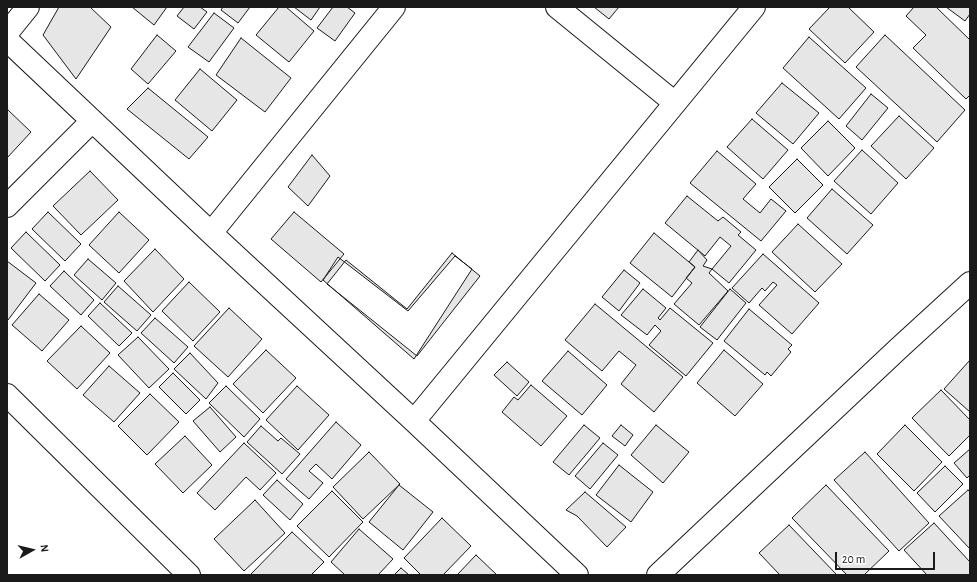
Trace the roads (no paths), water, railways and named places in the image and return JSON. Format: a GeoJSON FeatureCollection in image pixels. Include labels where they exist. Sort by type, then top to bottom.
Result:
{"type":"FeatureCollection","features":[{"type":"Feature","properties":{"kind":"street"},"geometry":{"type":"LineString","coordinates":[[7,33],[28,7]]}},
{"type":"Feature","properties":{"kind":"street"},"geometry":{"type":"LineString","coordinates":[[211,232],[394,7]]}},
{"type":"Feature","properties":{"kind":"street"},"geometry":{"type":"LineString","coordinates":[[557,7],[675,103]]}},
{"type":"Feature","properties":{"kind":"street"},"geometry":{"type":"LineString","coordinates":[[414,421],[754,7]]}},
{"type":"Feature","properties":{"kind":"street"},"geometry":{"type":"LineString","coordinates":[[7,40],[577,575]]}},
{"type":"Feature","properties":{"kind":"street"},"geometry":{"type":"LineString","coordinates":[[7,206],[92,120]]}},
{"type":"Feature","properties":{"kind":"street"},"geometry":{"type":"LineString","coordinates":[[658,575],[970,282]]}},
{"type":"Feature","properties":{"kind":"street"},"geometry":{"type":"LineString","coordinates":[[7,395],[189,575]]}}]}
